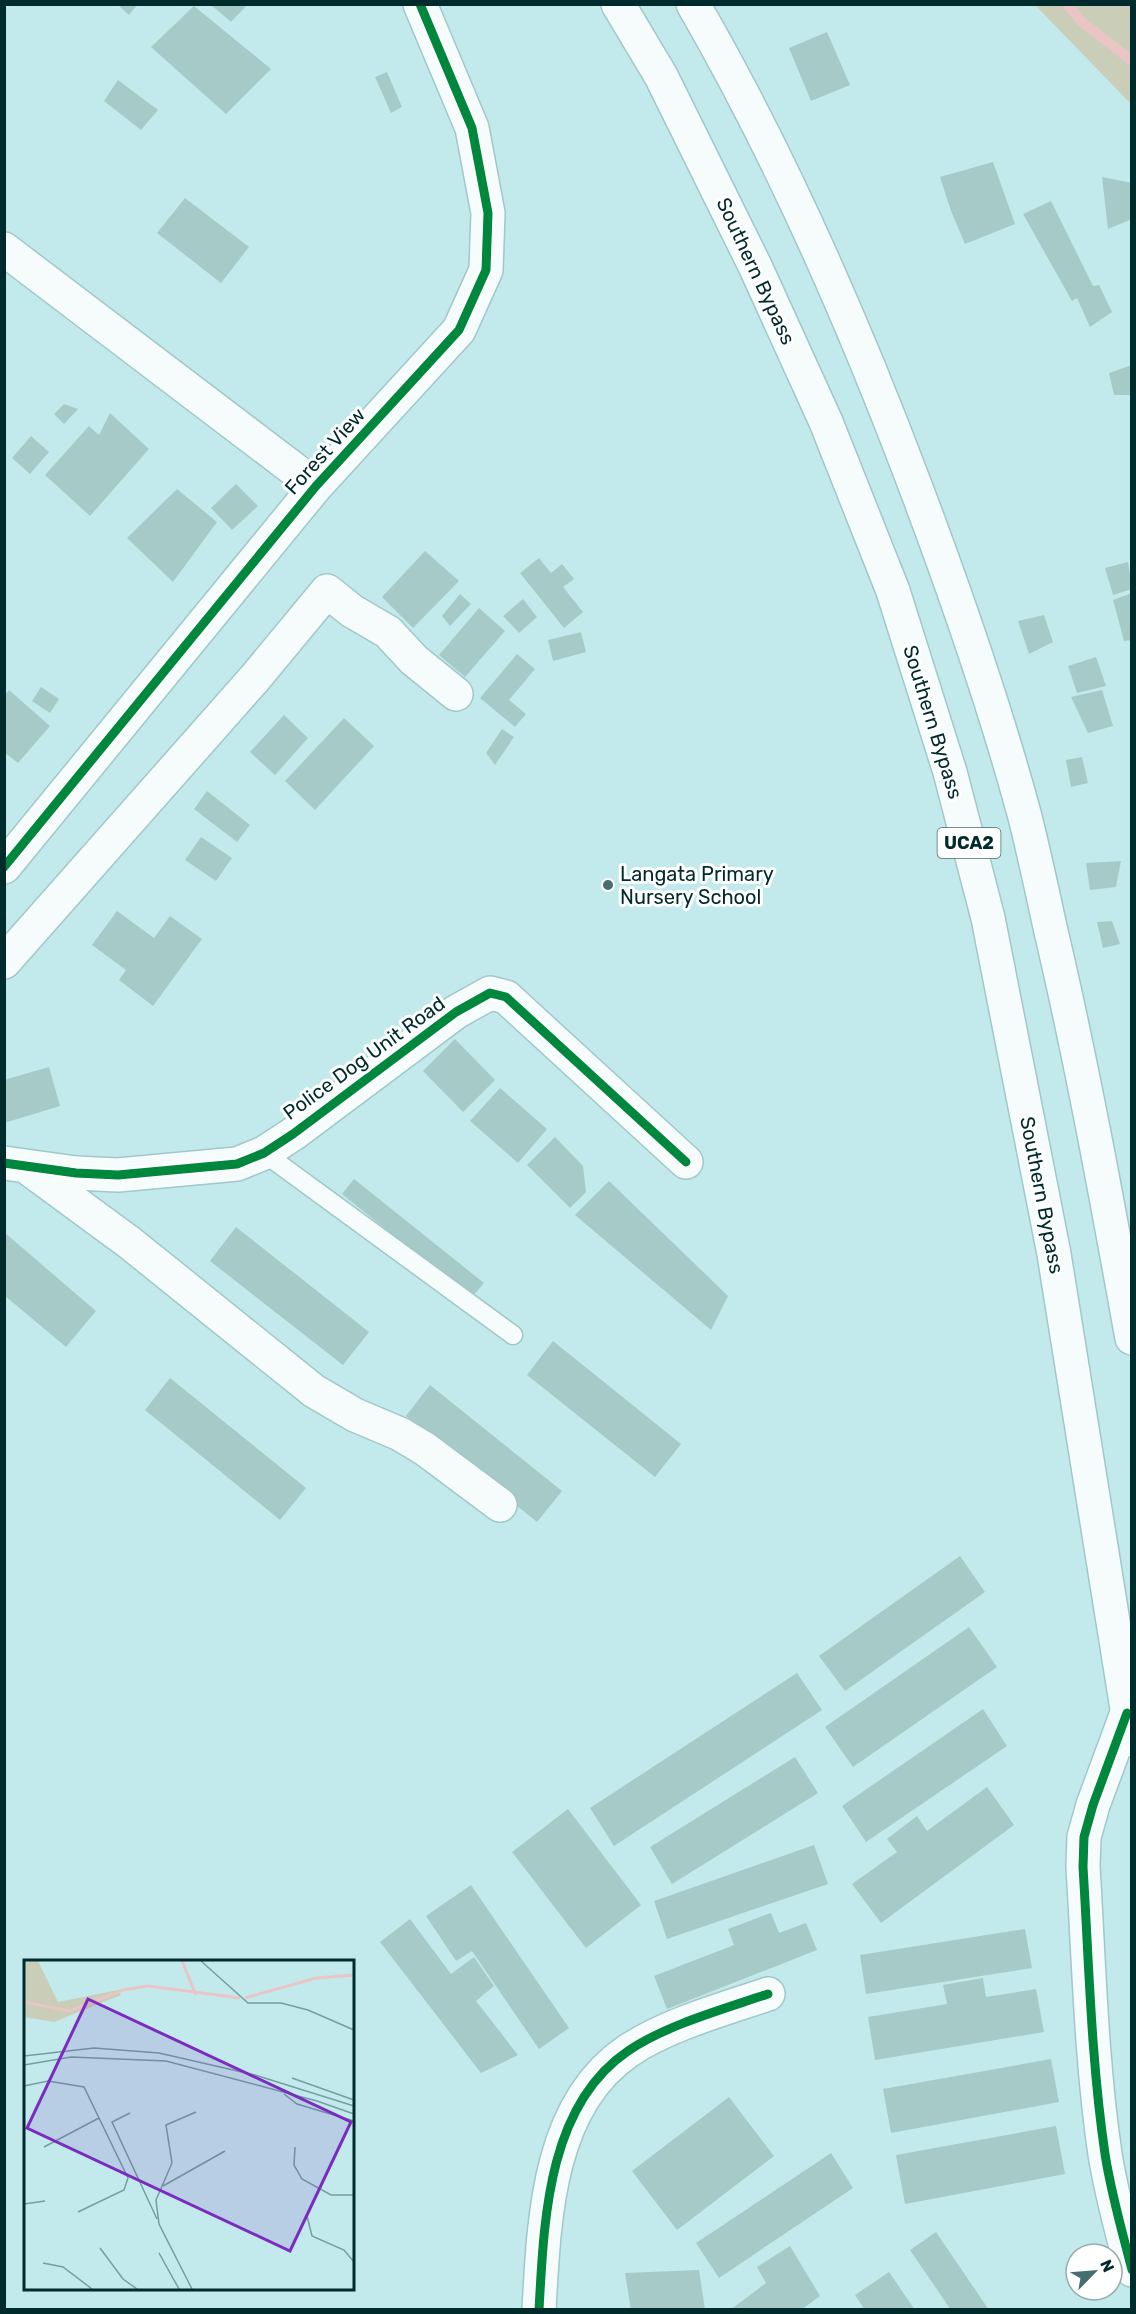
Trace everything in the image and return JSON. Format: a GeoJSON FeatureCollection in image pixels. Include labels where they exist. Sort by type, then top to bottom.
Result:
{"type":"FeatureCollection","features":[{"type":"Feature","properties":{"kind":"main road","name":"Forest View"},"geometry":{"type":"LineString","coordinates":[[4,867],[316,486],[459,330],[486,270],[488,213],[472,128],[420,4]]}},
{"type":"Feature","properties":{"kind":"main road","name":"Southern Bypass"},"geometry":{"type":"LineString","coordinates":[[618,4],[661,76],[755,266],[826,422],[893,591],[950,772],[988,918],[1054,1254],[1129,1727]]}},
{"type":"Feature","properties":{"kind":"main road","name":"UCA2"},"geometry":{"type":"LineString","coordinates":[[693,4],[800,209],[871,369],[946,566],[989,695],[1025,818],[1059,967],[1098,1150],[1131,1338]]}},
{"type":"Feature","properties":{"kind":"main road"},"geometry":{"type":"LineString","coordinates":[[4,249],[316,486]]}},
{"type":"Feature","properties":{"kind":"main road"},"geometry":{"type":"LineString","coordinates":[[4,962],[255,678],[327,591],[352,610],[388,632],[414,660],[456,694]]}},
{"type":"Feature","properties":{"kind":"main road","name":"Police Dog Unit Road"},"geometry":{"type":"LineString","coordinates":[[14,1164],[76,1173],[118,1175],[237,1164],[264,1153],[421,1036],[456,1012],[490,993],[506,997],[686,1162]]}},
{"type":"Feature","properties":{"kind":"main road"},"geometry":{"type":"LineString","coordinates":[[14,1164],[130,1243],[314,1391],[355,1415],[400,1434],[425,1449],[500,1506]]}},
{"type":"Feature","properties":{"kind":"main road"},"geometry":{"type":"LineString","coordinates":[[1129,1727],[1084,1837],[1083,1868],[1099,2104],[1117,2213],[1131,2270]]}},
{"type":"Feature","properties":{"kind":"main road"},"geometry":{"type":"LineString","coordinates":[[539,2310],[542,2248],[558,2153],[573,2118],[605,2069],[630,2050],[675,2027],[768,1994]]}},
{"type":"Feature","properties":{"kind":"lane"},"geometry":{"type":"LineString","coordinates":[[264,1153],[513,1335]]}},
{"type":"Feature","properties":{"kind":"green space"},"geometry":{"type":"Polygon","coordinates":[[[1035,5],[1131,5],[1131,104],[1035,5]]]}},
{"type":"Feature","properties":{"kind":"building"},"geometry":{"type":"Polygon","coordinates":[[[117,4],[138,4],[129,15],[117,4]]]}},
{"type":"Feature","properties":{"kind":"building"},"geometry":{"type":"Polygon","coordinates":[[[210,4],[248,4],[231,22],[210,4]]]}},
{"type":"Feature","properties":{"kind":"building"},"geometry":{"type":"Polygon","coordinates":[[[194,6],[271,69],[226,114],[151,47],[194,6]]]}},
{"type":"Feature","properties":{"kind":"building"},"geometry":{"type":"Polygon","coordinates":[[[827,32],[850,85],[811,101],[789,48],[827,32]]]}},
{"type":"Feature","properties":{"kind":"building"},"geometry":{"type":"Polygon","coordinates":[[[387,72],[402,107],[391,113],[375,77],[387,72]]]}},
{"type":"Feature","properties":{"kind":"building"},"geometry":{"type":"Polygon","coordinates":[[[118,80],[158,110],[141,130],[104,101],[118,80]]]}},
{"type":"Feature","properties":{"kind":"building"},"geometry":{"type":"Polygon","coordinates":[[[993,162],[1015,224],[965,244],[940,177],[993,162]]]}},
{"type":"Feature","properties":{"kind":"building"},"geometry":{"type":"Polygon","coordinates":[[[1102,177],[1132,183],[1132,219],[1108,229],[1102,177]]]}},
{"type":"Feature","properties":{"kind":"building"},"geometry":{"type":"Polygon","coordinates":[[[185,198],[249,247],[221,283],[157,233],[185,198]]]}},
{"type":"Feature","properties":{"kind":"building"},"geometry":{"type":"Polygon","coordinates":[[[1051,201],[1093,286],[1099,285],[1112,312],[1090,327],[1077,298],[1072,301],[1023,214],[1051,201]]]}},
{"type":"Feature","properties":{"kind":"building"},"geometry":{"type":"Polygon","coordinates":[[[1132,365],[1132,395],[1114,395],[1109,373],[1132,365]]]}},
{"type":"Feature","properties":{"kind":"building"},"geometry":{"type":"Polygon","coordinates":[[[64,404],[78,409],[64,424],[54,414],[64,404]]]}},
{"type":"Feature","properties":{"kind":"building"},"geometry":{"type":"Polygon","coordinates":[[[110,413],[149,449],[90,516],[45,475],[89,426],[99,435],[110,413]]]}},
{"type":"Feature","properties":{"kind":"building"},"geometry":{"type":"Polygon","coordinates":[[[31,436],[49,452],[30,474],[12,458],[31,436]]]}},
{"type":"Feature","properties":{"kind":"building"},"geometry":{"type":"Polygon","coordinates":[[[236,484],[258,506],[232,530],[211,508],[236,484]]]}},
{"type":"Feature","properties":{"kind":"building"},"geometry":{"type":"Polygon","coordinates":[[[177,489],[217,522],[173,582],[127,538],[177,489]]]}},
{"type":"Feature","properties":{"kind":"building"},"geometry":{"type":"Polygon","coordinates":[[[425,551],[459,581],[413,628],[382,597],[425,551]]]}},
{"type":"Feature","properties":{"kind":"building"},"geometry":{"type":"Polygon","coordinates":[[[539,558],[551,573],[562,564],[574,579],[563,587],[583,612],[564,628],[520,573],[539,558]]]}},
{"type":"Feature","properties":{"kind":"building"},"geometry":{"type":"Polygon","coordinates":[[[1128,562],[1132,589],[1113,595],[1105,568],[1128,562]]]}},
{"type":"Feature","properties":{"kind":"building"},"geometry":{"type":"Polygon","coordinates":[[[1132,593],[1132,640],[1124,641],[1113,600],[1132,593]]]}},
{"type":"Feature","properties":{"kind":"building"},"geometry":{"type":"Polygon","coordinates":[[[460,594],[471,604],[450,626],[442,616],[460,594]]]}},
{"type":"Feature","properties":{"kind":"building"},"geometry":{"type":"Polygon","coordinates":[[[523,599],[537,617],[519,633],[503,616],[523,599]]]}},
{"type":"Feature","properties":{"kind":"building"},"geometry":{"type":"Polygon","coordinates":[[[479,608],[505,631],[465,677],[439,655],[479,608]]]}},
{"type":"Feature","properties":{"kind":"building"},"geometry":{"type":"Polygon","coordinates":[[[1044,615],[1053,642],[1029,654],[1018,621],[1044,615]]]}},
{"type":"Feature","properties":{"kind":"building"},"geometry":{"type":"Polygon","coordinates":[[[581,632],[586,652],[553,661],[548,640],[581,632]]]}},
{"type":"Feature","properties":{"kind":"building"},"geometry":{"type":"Polygon","coordinates":[[[517,654],[535,669],[509,700],[526,714],[515,727],[480,698],[517,654]]]}},
{"type":"Feature","properties":{"kind":"building"},"geometry":{"type":"Polygon","coordinates":[[[1096,657],[1106,686],[1077,693],[1068,666],[1096,657]]]}},
{"type":"Feature","properties":{"kind":"building"},"geometry":{"type":"Polygon","coordinates":[[[41,687],[59,699],[50,713],[32,701],[41,687]]]}},
{"type":"Feature","properties":{"kind":"building"},"geometry":{"type":"Polygon","coordinates":[[[9,690],[50,726],[18,763],[4,752],[4,696],[9,690]]]}},
{"type":"Feature","properties":{"kind":"building"},"geometry":{"type":"Polygon","coordinates":[[[1102,690],[1113,726],[1088,733],[1071,697],[1102,690]]]}},
{"type":"Feature","properties":{"kind":"building"},"geometry":{"type":"Polygon","coordinates":[[[284,715],[308,738],[275,775],[250,752],[284,715]]]}},
{"type":"Feature","properties":{"kind":"building"},"geometry":{"type":"Polygon","coordinates":[[[344,718],[374,746],[315,810],[285,781],[344,718]]]}},
{"type":"Feature","properties":{"kind":"building"},"geometry":{"type":"Polygon","coordinates":[[[502,729],[514,737],[495,765],[486,753],[502,729]]]}},
{"type":"Feature","properties":{"kind":"building"},"geometry":{"type":"Polygon","coordinates":[[[1082,757],[1088,783],[1071,787],[1066,760],[1082,757]]]}},
{"type":"Feature","properties":{"kind":"building"},"geometry":{"type":"Polygon","coordinates":[[[207,791],[250,825],[237,842],[194,809],[207,791]]]}},
{"type":"Feature","properties":{"kind":"building"},"geometry":{"type":"Polygon","coordinates":[[[201,837],[232,858],[216,881],[185,860],[201,837]]]}},
{"type":"Feature","properties":{"kind":"building"},"geometry":{"type":"Polygon","coordinates":[[[1121,861],[1116,887],[1090,890],[1086,863],[1121,861]]]}},
{"type":"Feature","properties":{"kind":"building"},"geometry":{"type":"Polygon","coordinates":[[[117,911],[154,938],[170,916],[202,939],[153,1006],[119,980],[126,970],[92,945],[117,911]]]}},
{"type":"Feature","properties":{"kind":"building"},"geometry":{"type":"Polygon","coordinates":[[[1112,921],[1120,944],[1103,948],[1097,922],[1112,921]]]}},
{"type":"Feature","properties":{"kind":"building"},"geometry":{"type":"Polygon","coordinates":[[[455,1039],[495,1080],[463,1112],[423,1071],[455,1039]]]}},
{"type":"Feature","properties":{"kind":"building"},"geometry":{"type":"Polygon","coordinates":[[[49,1067],[60,1106],[4,1123],[4,1080],[49,1067]]]}},
{"type":"Feature","properties":{"kind":"building"},"geometry":{"type":"Polygon","coordinates":[[[500,1088],[547,1129],[518,1163],[470,1121],[500,1088]]]}},
{"type":"Feature","properties":{"kind":"building"},"geometry":{"type":"Polygon","coordinates":[[[555,1137],[583,1166],[586,1192],[570,1208],[527,1165],[555,1137]]]}},
{"type":"Feature","properties":{"kind":"building"},"geometry":{"type":"Polygon","coordinates":[[[354,1179],[484,1283],[471,1298],[342,1194],[354,1179]]]}},
{"type":"Feature","properties":{"kind":"building"},"geometry":{"type":"Polygon","coordinates":[[[609,1181],[728,1296],[711,1330],[575,1215],[609,1181]]]}},
{"type":"Feature","properties":{"kind":"building"},"geometry":{"type":"Polygon","coordinates":[[[236,1227],[369,1332],[343,1365],[210,1261],[236,1227]]]}},
{"type":"Feature","properties":{"kind":"building"},"geometry":{"type":"Polygon","coordinates":[[[4,1232],[96,1311],[66,1347],[4,1295],[4,1232]]]}},
{"type":"Feature","properties":{"kind":"building"},"geometry":{"type":"Polygon","coordinates":[[[553,1341],[681,1444],[655,1477],[527,1375],[553,1341]]]}},
{"type":"Feature","properties":{"kind":"building"},"geometry":{"type":"Polygon","coordinates":[[[170,1378],[306,1488],[280,1520],[145,1410],[170,1378]]]}},
{"type":"Feature","properties":{"kind":"building"},"geometry":{"type":"Polygon","coordinates":[[[430,1385],[562,1491],[537,1522],[406,1416],[430,1385]]]}},
{"type":"Feature","properties":{"kind":"building"},"geometry":{"type":"Polygon","coordinates":[[[960,1556],[985,1592],[845,1691],[819,1656],[960,1556]]]}},
{"type":"Feature","properties":{"kind":"building"},"geometry":{"type":"Polygon","coordinates":[[[969,1627],[997,1667],[853,1767],[825,1727],[969,1627]]]}},
{"type":"Feature","properties":{"kind":"building"},"geometry":{"type":"Polygon","coordinates":[[[797,1673],[822,1710],[614,1846],[590,1808],[797,1673]]]}},
{"type":"Feature","properties":{"kind":"building"},"geometry":{"type":"Polygon","coordinates":[[[983,1709],[1007,1746],[866,1842],[842,1806],[983,1709]]]}},
{"type":"Feature","properties":{"kind":"building"},"geometry":{"type":"Polygon","coordinates":[[[795,1757],[818,1793],[672,1884],[650,1847],[795,1757]]]}},
{"type":"Feature","properties":{"kind":"building"},"geometry":{"type":"Polygon","coordinates":[[[987,1787],[1014,1825],[881,1923],[852,1884],[897,1852],[887,1839],[917,1816],[927,1831],[987,1787]]]}},
{"type":"Feature","properties":{"kind":"building"},"geometry":{"type":"Polygon","coordinates":[[[568,1809],[641,1905],[586,1948],[512,1852],[568,1809]]]}},
{"type":"Feature","properties":{"kind":"building"},"geometry":{"type":"Polygon","coordinates":[[[814,1845],[828,1884],[667,1939],[654,1901],[814,1845]]]}},
{"type":"Feature","properties":{"kind":"building"},"geometry":{"type":"Polygon","coordinates":[[[471,1885],[569,2028],[539,2049],[472,1951],[456,1961],[426,1916],[471,1885]]]}},
{"type":"Feature","properties":{"kind":"building"},"geometry":{"type":"Polygon","coordinates":[[[771,1913],[779,1933],[806,1923],[817,1950],[667,2009],[654,1976],[734,1945],[728,1929],[771,1913]]]}},
{"type":"Feature","properties":{"kind":"building"},"geometry":{"type":"Polygon","coordinates":[[[410,1919],[451,1974],[474,1957],[494,1986],[476,2001],[518,2055],[481,2073],[380,1942],[410,1919]]]}},
{"type":"Feature","properties":{"kind":"building"},"geometry":{"type":"Polygon","coordinates":[[[1025,1929],[1032,1968],[866,1994],[860,1955],[1025,1929]]]}},
{"type":"Feature","properties":{"kind":"building"},"geometry":{"type":"Polygon","coordinates":[[[983,1978],[986,1997],[1036,1989],[1044,2032],[875,2060],[868,2017],[947,2004],[943,1985],[983,1978]]]}},
{"type":"Feature","properties":{"kind":"building"},"geometry":{"type":"Polygon","coordinates":[[[1051,2059],[1059,2102],[891,2133],[883,2089],[1051,2059]]]}},
{"type":"Feature","properties":{"kind":"building"},"geometry":{"type":"Polygon","coordinates":[[[729,2097],[774,2156],[677,2230],[632,2171],[729,2097]]]}},
{"type":"Feature","properties":{"kind":"building"},"geometry":{"type":"Polygon","coordinates":[[[1056,2126],[1065,2174],[905,2204],[896,2155],[1056,2126]]]}},
{"type":"Feature","properties":{"kind":"building"},"geometry":{"type":"Polygon","coordinates":[[[831,2153],[853,2188],[719,2278],[696,2243],[831,2153]]]}},
{"type":"Feature","properties":{"kind":"building"},"geometry":{"type":"Polygon","coordinates":[[[936,2232],[989,2310],[951,2310],[910,2250],[936,2232]]]}},
{"type":"Feature","properties":{"kind":"building"},"geometry":{"type":"Polygon","coordinates":[[[790,2246],[820,2296],[801,2310],[730,2310],[766,2283],[757,2267],[790,2246]]]}},
{"type":"Feature","properties":{"kind":"building"},"geometry":{"type":"Polygon","coordinates":[[[699,2270],[705,2310],[631,2310],[625,2273],[699,2270]]]}},
{"type":"Feature","properties":{"kind":"building"},"geometry":{"type":"Polygon","coordinates":[[[889,2272],[915,2310],[865,2310],[855,2295],[889,2272]]]}},
{"type":"Feature","properties":{"kind":"waterway"},"geometry":{"type":"LineString","coordinates":[[1067,4],[1081,21],[1132,61]]}},
{"type":"Feature","properties":{"kind":"cycle path"},"geometry":{"type":"LineString","coordinates":[[4,867],[316,486],[459,330],[486,270],[488,213],[472,128],[420,4]]}},
{"type":"Feature","properties":{"kind":"cycle path"},"geometry":{"type":"LineString","coordinates":[[4,1163],[76,1173],[118,1175],[237,1164],[264,1153],[293,1134],[456,1012],[490,993],[506,997],[686,1162]]}},
{"type":"Feature","properties":{"kind":"cycle path"},"geometry":{"type":"LineString","coordinates":[[1127,1713],[1093,1805],[1084,1837],[1083,1867],[1100,2118],[1110,2183],[1132,2270]]}},
{"type":"Feature","properties":{"kind":"cycle path"},"geometry":{"type":"LineString","coordinates":[[539,2310],[548,2203],[555,2168],[566,2134],[581,2102],[601,2074],[628,2051],[660,2033],[696,2018],[768,1994]]}},
{"type":"Feature","properties":{"kind":"place","name":"Langata Primary Nursery School"},"geometry":{"type":"Point","coordinates":[608,885]}}]}
